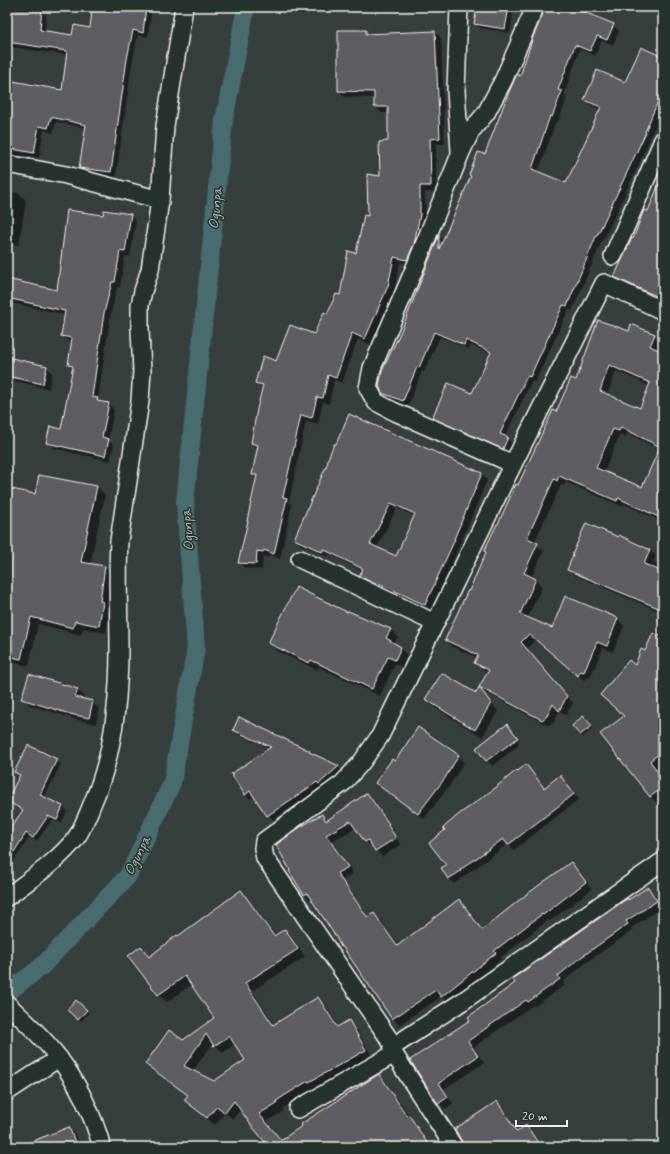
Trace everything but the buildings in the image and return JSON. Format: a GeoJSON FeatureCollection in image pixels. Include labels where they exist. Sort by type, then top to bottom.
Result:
{"type":"FeatureCollection","features":[{"type":"Feature","properties":{"kind":"street"},"geometry":{"type":"LineString","coordinates":[[7,897],[62,854],[77,836],[99,788],[108,759],[113,734],[118,690],[119,541],[140,401],[142,371],[140,305],[150,270],[160,200],[164,126],[184,7]]}},
{"type":"Feature","properties":{"kind":"street"},"geometry":{"type":"LineString","coordinates":[[459,7],[456,90],[460,152]]}},
{"type":"Feature","properties":{"kind":"street"},"geometry":{"type":"LineString","coordinates":[[513,464],[393,411],[376,402],[368,388],[372,368],[416,265],[460,152],[471,131],[486,113],[496,94],[533,12]]}},
{"type":"Feature","properties":{"kind":"street"},"geometry":{"type":"LineString","coordinates":[[613,256],[663,140]]}},
{"type":"Feature","properties":{"kind":"street"},"geometry":{"type":"LineString","coordinates":[[7,164],[66,175],[160,200]]}},
{"type":"Feature","properties":{"kind":"street"},"geometry":{"type":"LineString","coordinates":[[454,1147],[394,1050],[265,858],[263,848],[264,841],[343,783],[361,763],[380,736],[513,464],[604,283],[663,311]]}},
{"type":"Feature","properties":{"kind":"street"},"geometry":{"type":"LineString","coordinates":[[300,559],[435,623]]}},
{"type":"Feature","properties":{"kind":"street"},"geometry":{"type":"LineString","coordinates":[[298,1109],[394,1050],[663,861]]}},
{"type":"Feature","properties":{"kind":"street"},"geometry":{"type":"LineString","coordinates":[[7,1004],[35,1030],[59,1058],[77,1086],[97,1128],[102,1147]]}},
{"type":"Feature","properties":{"kind":"street"},"geometry":{"type":"LineString","coordinates":[[7,1092],[59,1058]]}},
{"type":"Feature","properties":{"kind":"waterway","name":"Ogunpa"},"geometry":{"type":"LineString","coordinates":[[7,993],[41,967],[128,876],[172,783],[196,648],[185,502],[224,120],[246,7]]}}]}
